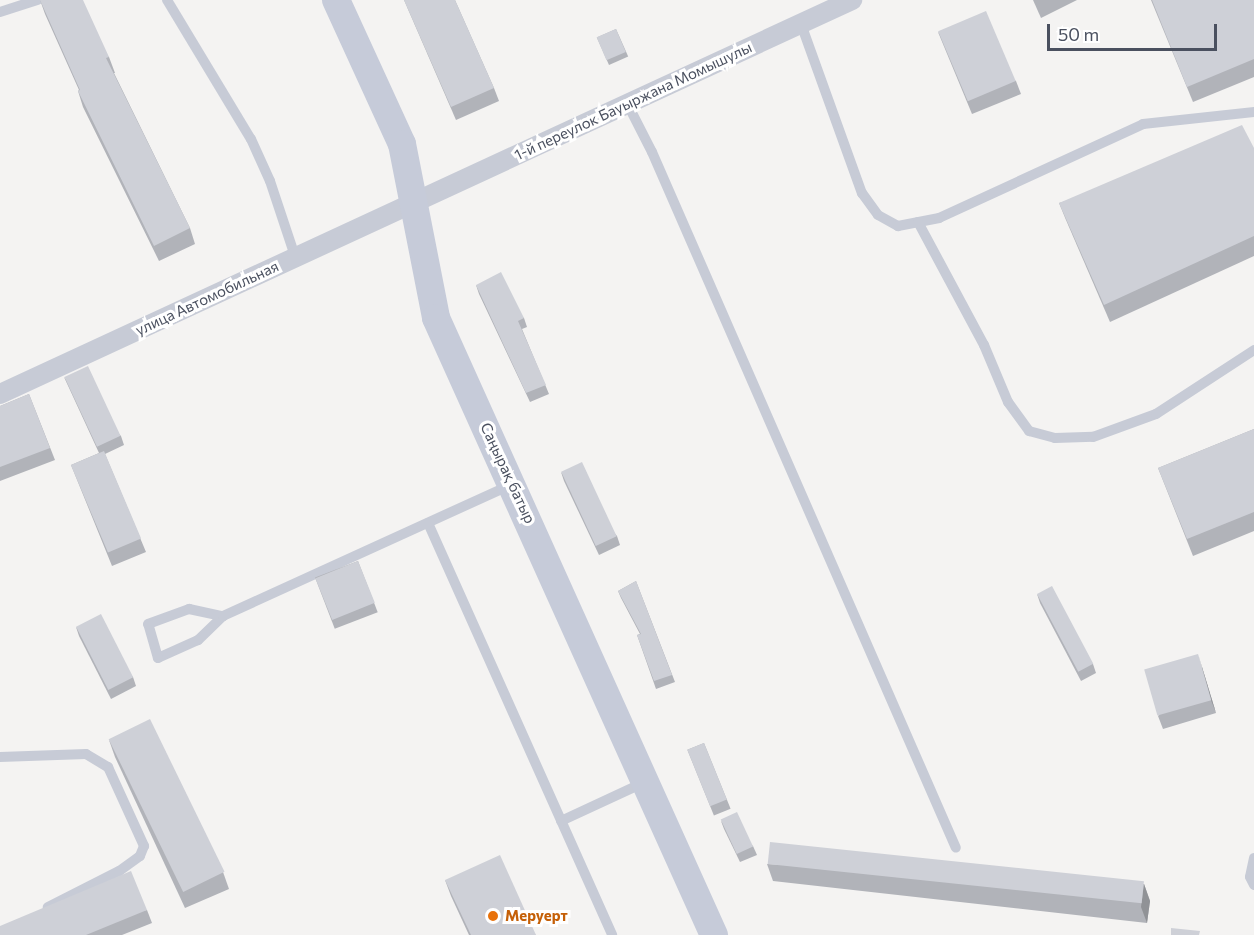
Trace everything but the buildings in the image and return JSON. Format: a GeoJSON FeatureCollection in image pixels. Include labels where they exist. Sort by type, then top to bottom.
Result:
{"type":"FeatureCollection","features":[{"type":"Feature","properties":{"kind":"street","name":"Саңырақ батыр"},"geometry":{"type":"LineString","coordinates":[[336,0],[402,144],[436,318],[514,484],[714,935]]}},
{"type":"Feature","properties":{"kind":"street","name":"1-й переулок Бауыржана Момышулы"},"geometry":{"type":"LineString","coordinates":[[413,201],[852,0]]}},
{"type":"Feature","properties":{"kind":"street","name":"улица Автомобильная"},"geometry":{"type":"LineString","coordinates":[[0,394],[413,201]]}},
{"type":"Feature","properties":{"kind":"lane"},"geometry":{"type":"LineString","coordinates":[[0,12],[38,0]]}},
{"type":"Feature","properties":{"kind":"lane"},"geometry":{"type":"LineString","coordinates":[[167,0],[251,139],[270,181],[296,256]]}},
{"type":"Feature","properties":{"kind":"lane"},"geometry":{"type":"LineString","coordinates":[[801,24],[862,193],[878,215],[898,226],[939,218],[1143,124],[1254,112]]}},
{"type":"Feature","properties":{"kind":"lane"},"geometry":{"type":"LineString","coordinates":[[627,103],[776,432],[956,848]]}},
{"type":"Feature","properties":{"kind":"lane"},"geometry":{"type":"LineString","coordinates":[[918,222],[984,345],[1008,402],[1029,431],[1055,438],[1093,437],[1156,414],[1254,350]]}},
{"type":"Feature","properties":{"kind":"lane"},"geometry":{"type":"LineString","coordinates":[[223,616],[189,609],[148,624],[158,658],[198,640],[223,616],[514,484]]}},
{"type":"Feature","properties":{"kind":"lane"},"geometry":{"type":"LineString","coordinates":[[428,523],[612,935]]}},
{"type":"Feature","properties":{"kind":"lane"},"geometry":{"type":"LineString","coordinates":[[0,757],[86,754],[108,767],[144,846],[140,856],[119,871],[40,911]]}},
{"type":"Feature","properties":{"kind":"lane"},"geometry":{"type":"LineString","coordinates":[[561,821],[646,781]]}},
{"type":"Feature","properties":{"kind":"lane"},"geometry":{"type":"LineString","coordinates":[[1254,858],[1250,877],[1254,885]]}},
{"type":"Feature","properties":{"kind":"place","name":"Меруерт"},"geometry":{"type":"Point","coordinates":[493,916]}}]}
